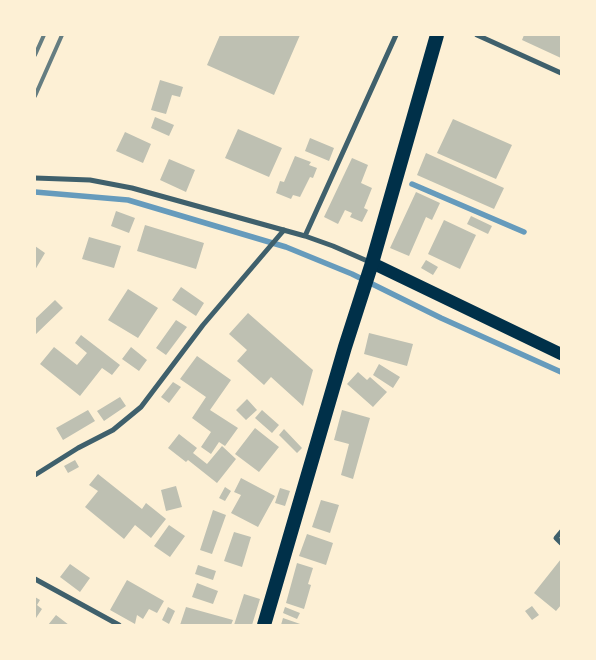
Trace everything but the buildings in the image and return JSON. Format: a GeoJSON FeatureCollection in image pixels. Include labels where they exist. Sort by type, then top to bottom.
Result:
{"type":"FeatureCollection","features":[{"type":"Feature","properties":{"kind":"highway"},"geometry":{"type":"LineString","coordinates":[[264,625],[345,347],[372,263],[437,35]]}},
{"type":"Feature","properties":{"kind":"main road"},"geometry":{"type":"LineString","coordinates":[[372,263],[561,354]]}},
{"type":"Feature","properties":{"kind":"street"},"geometry":{"type":"LineString","coordinates":[[305,236],[396,35]]}},
{"type":"Feature","properties":{"kind":"street"},"geometry":{"type":"LineString","coordinates":[[477,35],[561,73]]}},
{"type":"Feature","properties":{"kind":"street"},"geometry":{"type":"LineString","coordinates":[[35,178],[90,180],[132,188],[305,236],[372,263]]}},
{"type":"Feature","properties":{"kind":"street"},"geometry":{"type":"LineString","coordinates":[[35,475],[78,448],[113,430],[141,407],[203,325],[284,230]]}},
{"type":"Feature","properties":{"kind":"street"},"geometry":{"type":"LineString","coordinates":[[561,532],[556,538],[561,543]]}},
{"type":"Feature","properties":{"kind":"street"},"geometry":{"type":"LineString","coordinates":[[35,579],[119,625]]}},
{"type":"Feature","properties":{"kind":"waterway"},"geometry":{"type":"LineString","coordinates":[[412,184],[524,232]]}},
{"type":"Feature","properties":{"kind":"waterway"},"geometry":{"type":"LineString","coordinates":[[35,192],[128,200],[286,247],[352,274],[441,318],[561,372]]}},
{"type":"Feature","properties":{"kind":"railway"},"geometry":{"type":"LineString","coordinates":[[35,55],[44,35]]}},
{"type":"Feature","properties":{"kind":"railway"},"geometry":{"type":"LineString","coordinates":[[35,96],[62,35]]}}]}
